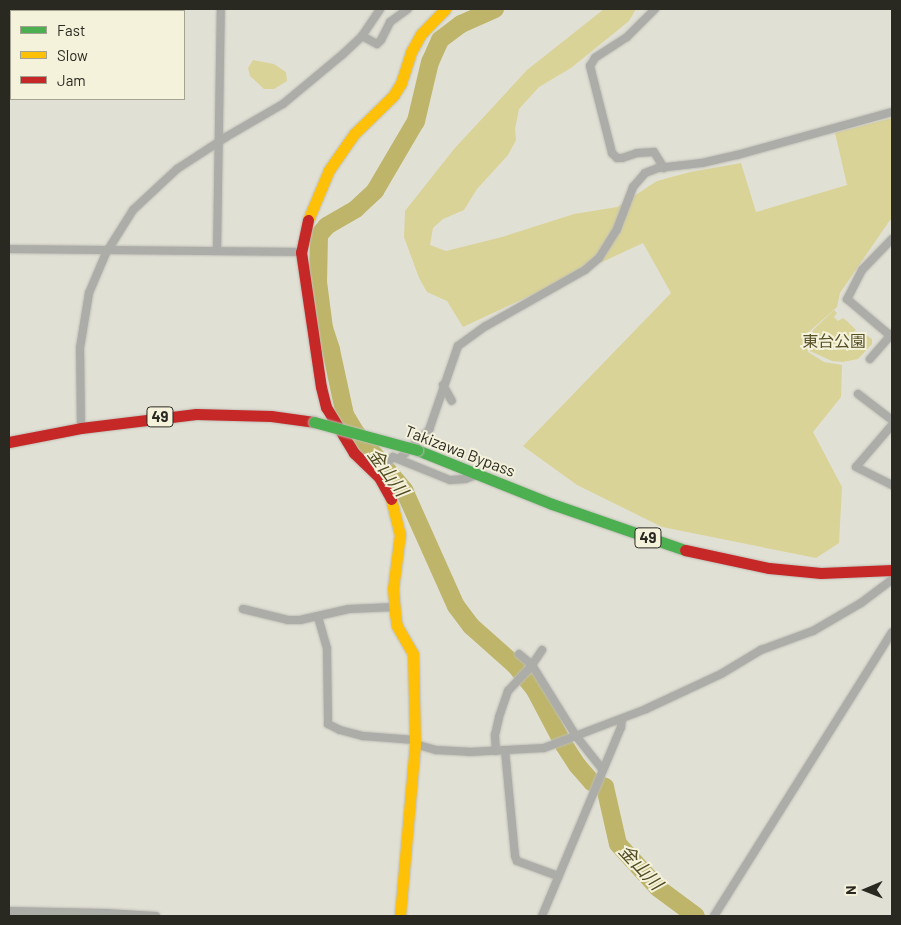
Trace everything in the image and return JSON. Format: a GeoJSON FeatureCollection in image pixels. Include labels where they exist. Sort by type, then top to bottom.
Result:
{"type":"FeatureCollection","features":[{"type":"Feature","properties":{"kind":"main road"},"geometry":{"type":"LineString","coordinates":[[400,916],[415,742],[413,654],[397,626],[394,607],[393,589],[400,534],[398,521],[388,491],[376,474],[354,453],[326,407],[321,387],[301,252],[307,222],[329,170],[354,134],[393,96],[401,84],[411,52],[421,34],[445,9]]}},
{"type":"Feature","properties":{"kind":"main road","name":"Takizawa Bypass"},"geometry":{"type":"LineString","coordinates":[[9,442],[81,428],[151,418],[215,414],[271,416],[314,422],[417,450],[552,504],[605,521],[670,547],[769,568],[812,572],[892,570]]}},
{"type":"Feature","properties":{"kind":"street"},"geometry":{"type":"LineString","coordinates":[[217,251],[222,9]]}},
{"type":"Feature","properties":{"kind":"street"},"geometry":{"type":"LineString","coordinates":[[81,428],[80,348],[89,293],[108,250],[133,210],[177,169],[219,141],[284,104],[362,36],[380,9]]}},
{"type":"Feature","properties":{"kind":"street"},"geometry":{"type":"LineString","coordinates":[[362,36],[376,44],[381,40],[390,22],[408,9]]}},
{"type":"Feature","properties":{"kind":"street"},"geometry":{"type":"LineString","coordinates":[[655,9],[627,37],[595,58],[590,66],[612,153],[617,158],[622,158],[637,153],[654,152],[664,168]]}},
{"type":"Feature","properties":{"kind":"street"},"geometry":{"type":"LineString","coordinates":[[399,459],[429,430],[458,346],[486,326],[585,270],[599,258],[617,229],[636,182],[650,170],[702,163],[737,155],[892,112]]}},
{"type":"Feature","properties":{"kind":"street"},"geometry":{"type":"LineString","coordinates":[[870,359],[892,336],[847,300],[862,270],[892,239]]}},
{"type":"Feature","properties":{"kind":"street"},"geometry":{"type":"LineString","coordinates":[[9,249],[301,252]]}},
{"type":"Feature","properties":{"kind":"street"},"geometry":{"type":"LineString","coordinates":[[444,385],[452,401]]}},
{"type":"Feature","properties":{"kind":"street"},"geometry":{"type":"LineString","coordinates":[[858,394],[892,420]]}},
{"type":"Feature","properties":{"kind":"street"},"geometry":{"type":"LineString","coordinates":[[892,425],[856,467],[892,485]]}},
{"type":"Feature","properties":{"kind":"street"},"geometry":{"type":"LineString","coordinates":[[376,474],[393,457],[450,480],[473,478],[477,473]]}},
{"type":"Feature","properties":{"kind":"street"},"geometry":{"type":"LineString","coordinates":[[318,617],[327,649],[328,724],[340,730],[363,736],[415,742],[450,751],[544,748],[622,719],[721,674],[762,650],[812,631],[861,603],[892,580]]}},
{"type":"Feature","properties":{"kind":"street"},"geometry":{"type":"LineString","coordinates":[[243,609],[288,620],[318,617],[349,609],[394,607]]}},
{"type":"Feature","properties":{"kind":"street"},"geometry":{"type":"LineString","coordinates":[[714,916],[892,632]]}},
{"type":"Feature","properties":{"kind":"street"},"geometry":{"type":"LineString","coordinates":[[496,751],[495,735],[499,716],[508,691],[532,665],[542,650]]}},
{"type":"Feature","properties":{"kind":"street"},"geometry":{"type":"LineString","coordinates":[[519,654],[532,665],[576,736],[603,770]]}},
{"type":"Feature","properties":{"kind":"street"},"geometry":{"type":"LineString","coordinates":[[542,916],[621,727],[622,719]]}},
{"type":"Feature","properties":{"kind":"street"},"geometry":{"type":"LineString","coordinates":[[504,750],[517,861],[558,876]]}},
{"type":"Feature","properties":{"kind":"street"},"geometry":{"type":"LineString","coordinates":[[9,911],[156,916]]}},
{"type":"Feature","properties":{"kind":"green space"},"geometry":{"type":"Polygon","coordinates":[[[604,9],[636,9],[629,21],[571,68],[539,87],[519,109],[515,129],[516,140],[508,155],[477,189],[464,210],[443,219],[433,228],[430,245],[446,251],[502,237],[574,214],[617,207],[657,181],[690,172],[741,163],[756,212],[847,185],[835,133],[892,118],[892,220],[890,220],[840,293],[837,307],[810,331],[806,342],[808,352],[824,362],[842,365],[841,397],[813,432],[842,487],[839,543],[816,558],[662,527],[577,485],[523,446],[671,293],[643,243],[463,327],[447,301],[427,292],[419,278],[404,237],[405,211],[454,149],[527,70],[604,9]]]}},
{"type":"Feature","properties":{"kind":"green space"},"geometry":{"type":"Polygon","coordinates":[[[253,60],[274,64],[286,72],[287,81],[274,89],[264,89],[250,76],[248,68],[253,60]]]}},
{"type":"Feature","properties":{"kind":"green space","name":"東台公園"},"geometry":{"type":"Polygon","coordinates":[[[834,310],[837,313],[834,317],[838,321],[843,318],[847,321],[856,330],[853,333],[860,339],[865,334],[872,339],[872,344],[858,359],[843,362],[832,361],[810,351],[808,341],[813,330],[834,310]]]}},
{"type":"Feature","properties":{"kind":"waterway","name":"金山川"},"geometry":{"type":"LineString","coordinates":[[495,9],[461,24],[440,40],[430,62],[416,121],[375,191],[356,209],[327,226],[319,235],[318,282],[324,328],[331,350],[345,415],[356,433],[404,490],[456,606],[471,626],[515,665],[535,690],[564,745],[577,765],[592,782],[605,787],[618,844],[658,888],[696,916]]}},
{"type":"Feature","properties":{"kind":"traffic: fast"},"geometry":{"type":"LineString","coordinates":[[314,422],[417,450]]}},
{"type":"Feature","properties":{"kind":"traffic: fast"},"geometry":{"type":"LineString","coordinates":[[417,450],[552,504],[685,550]]}},
{"type":"Feature","properties":{"kind":"traffic: slow"},"geometry":{"type":"LineString","coordinates":[[308,220],[329,170],[354,134],[393,96],[401,83],[411,52],[421,34],[445,9]]}},
{"type":"Feature","properties":{"kind":"traffic: slow"},"geometry":{"type":"LineString","coordinates":[[391,499],[400,534],[393,589],[395,614],[397,626],[413,654],[415,744],[400,916]]}},
{"type":"Feature","properties":{"kind":"traffic: jam"},"geometry":{"type":"LineString","coordinates":[[308,220],[301,252],[321,387],[326,407],[354,453],[379,477],[391,499]]}},
{"type":"Feature","properties":{"kind":"traffic: jam"},"geometry":{"type":"LineString","coordinates":[[9,442],[81,428],[196,414],[271,416],[314,422]]}},
{"type":"Feature","properties":{"kind":"traffic: jam"},"geometry":{"type":"LineString","coordinates":[[685,550],[769,568],[821,573],[892,570]]}}]}
